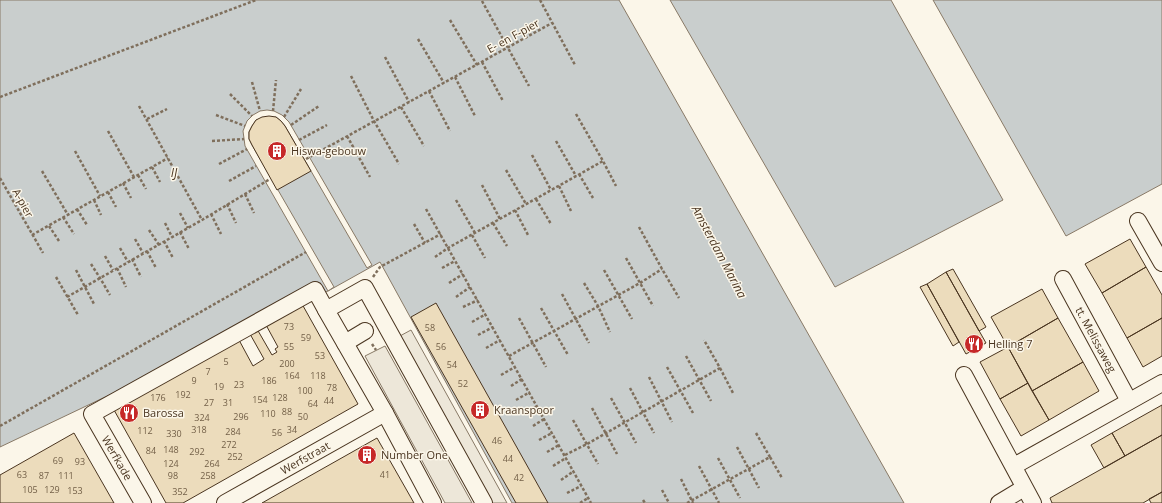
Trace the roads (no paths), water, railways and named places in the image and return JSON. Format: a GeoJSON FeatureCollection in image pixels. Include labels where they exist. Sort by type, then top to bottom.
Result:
{"type":"FeatureCollection","features":[{"type":"Feature","properties":{"kind":"street"},"geometry":{"type":"LineString","coordinates":[[1138,220],[1162,263]]}},
{"type":"Feature","properties":{"kind":"street","name":"tt. Melissaweg"},"geometry":{"type":"LineString","coordinates":[[1063,279],[1129,401]]}},
{"type":"Feature","properties":{"kind":"street"},"geometry":{"type":"LineString","coordinates":[[433,503],[385,413],[326,310],[365,288],[484,503]]}},
{"type":"Feature","properties":{"kind":"street","name":"Werfkade"},"geometry":{"type":"LineString","coordinates":[[143,503],[92,414],[315,290],[326,310]]}},
{"type":"Feature","properties":{"kind":"street"},"geometry":{"type":"LineString","coordinates":[[345,343],[365,331]]}},
{"type":"Feature","properties":{"kind":"street"},"geometry":{"type":"LineString","coordinates":[[964,375],[1033,503]]}},
{"type":"Feature","properties":{"kind":"street"},"geometry":{"type":"LineString","coordinates":[[1014,466],[1162,383]]}},
{"type":"Feature","properties":{"kind":"street","name":"Werfstraat"},"geometry":{"type":"LineString","coordinates":[[226,503],[385,413]]}},
{"type":"Feature","properties":{"kind":"street"},"geometry":{"type":"LineString","coordinates":[[999,503],[1024,488]]}},
{"type":"Feature","properties":{"kind":"water","name":"IJ"},"geometry":{"type":"Polygon","coordinates":[[[0,0],[619,0],[904,503],[512,503],[380,262],[328,291],[0,447],[0,0]]]}},
{"type":"Feature","properties":{"kind":"water"},"geometry":{"type":"Polygon","coordinates":[[[670,0],[891,0],[1003,200],[835,287],[670,0]]]}},
{"type":"Feature","properties":{"kind":"water"},"geometry":{"type":"Polygon","coordinates":[[[933,0],[1162,0],[1162,184],[1066,236],[933,0]]]}},
{"type":"Feature","properties":{"kind":"place","name":"Hiswa-gebouw"},"geometry":{"type":"Point","coordinates":[277,151]}},
{"type":"Feature","properties":{"kind":"place","name":"Helling 7"},"geometry":{"type":"Point","coordinates":[974,344]}},
{"type":"Feature","properties":{"kind":"place","name":"Kraanspoor"},"geometry":{"type":"Point","coordinates":[480,410]}},
{"type":"Feature","properties":{"kind":"place","name":"Barossa"},"geometry":{"type":"Point","coordinates":[129,413]}},
{"type":"Feature","properties":{"kind":"place","name":"Number One"},"geometry":{"type":"Point","coordinates":[367,455]}},
{"type":"Feature","properties":{"kind":"water label","name":"Amsterdam Marina"},"geometry":{"type":"Point","coordinates":[719,252]}}]}
